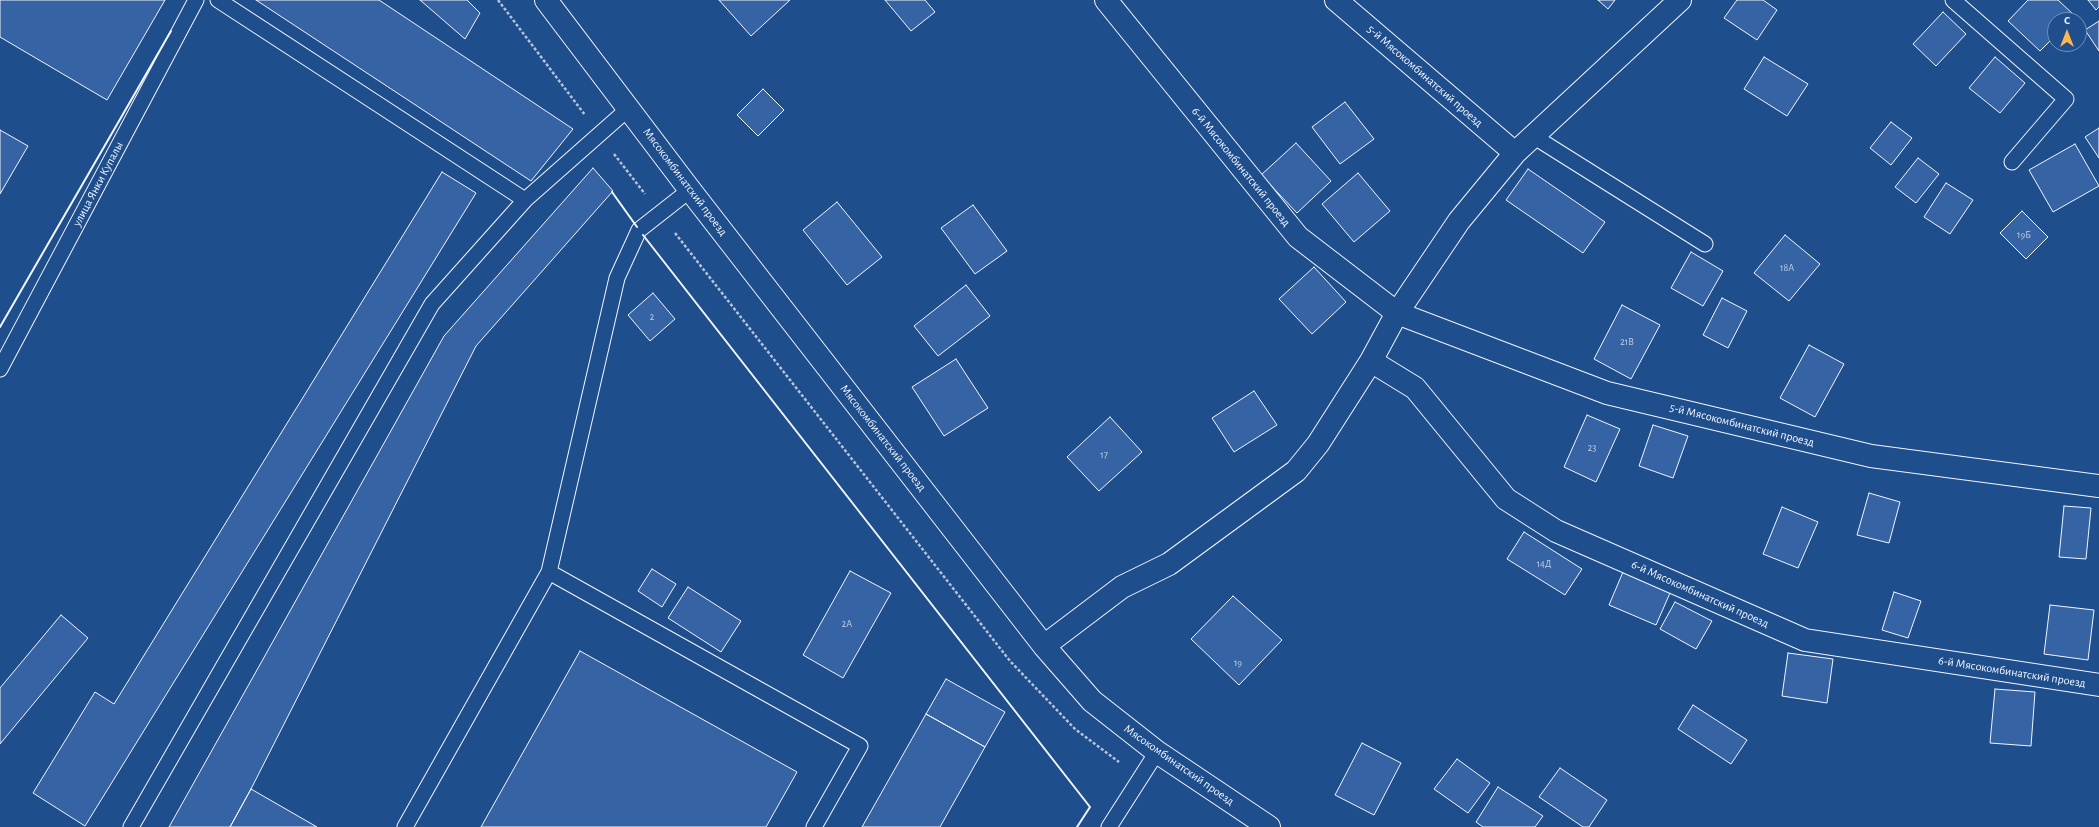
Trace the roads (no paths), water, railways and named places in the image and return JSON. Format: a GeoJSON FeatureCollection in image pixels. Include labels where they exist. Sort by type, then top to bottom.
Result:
{"type":"FeatureCollection","features":[{"type":"Feature","properties":{"kind":"street","name":"Мясокомбинатский проезд"},"geometry":{"type":"LineString","coordinates":[[546,0],[690,190],[1044,646],[1092,701],[1157,752],[1269,827]]}},
{"type":"Feature","properties":{"kind":"street","name":"6-й Мясокомбинатский проезд"},"geometry":{"type":"LineString","coordinates":[[1106,0],[1298,237],[1397,313]]}},
{"type":"Feature","properties":{"kind":"street","name":"5-й Мясокомбинатский проезд"},"geometry":{"type":"LineString","coordinates":[[1336,0],[1514,152]]}},
{"type":"Feature","properties":{"kind":"street"},"geometry":{"type":"LineString","coordinates":[[1044,646],[1122,587],[1169,564],[1296,471],[1318,444],[1371,361],[1397,313],[1459,221],[1514,152],[1680,0]]}},
{"type":"Feature","properties":{"kind":"street","name":"5-й Мясокомбинатский проезд"},"geometry":{"type":"LineString","coordinates":[[1397,313],[1607,392],[1872,456],[2099,486]]}},
{"type":"Feature","properties":{"kind":"street","name":"6-й Мясокомбинатский проезд"},"geometry":{"type":"LineString","coordinates":[[1371,361],[1415,388],[1506,499],[1563,534],[1805,640],[2099,685]]}},
{"type":"Feature","properties":{"kind":"lane","name":"улица Янки Купалы"},"geometry":{"type":"LineString","coordinates":[[0,369],[196,0]]}},
{"type":"Feature","properties":{"kind":"lane"},"geometry":{"type":"LineString","coordinates":[[218,0],[525,200]]}},
{"type":"Feature","properties":{"kind":"lane"},"geometry":{"type":"LineString","coordinates":[[1953,0],[2066,99],[2012,162]]}},
{"type":"Feature","properties":{"kind":"lane"},"geometry":{"type":"LineString","coordinates":[[131,827],[432,304],[525,200],[599,133],[628,109]]}},
{"type":"Feature","properties":{"kind":"lane"},"geometry":{"type":"LineString","coordinates":[[1533,136],[1705,244]]}},
{"type":"Feature","properties":{"kind":"lane"},"geometry":{"type":"LineString","coordinates":[[405,827],[549,572],[616,278],[639,230],[661,215],[690,190]]}},
{"type":"Feature","properties":{"kind":"lane"},"geometry":{"type":"LineString","coordinates":[[549,572],[860,746],[814,827]]}},
{"type":"Feature","properties":{"kind":"lane"},"geometry":{"type":"LineString","coordinates":[[1109,827],[1157,752]]}}]}
